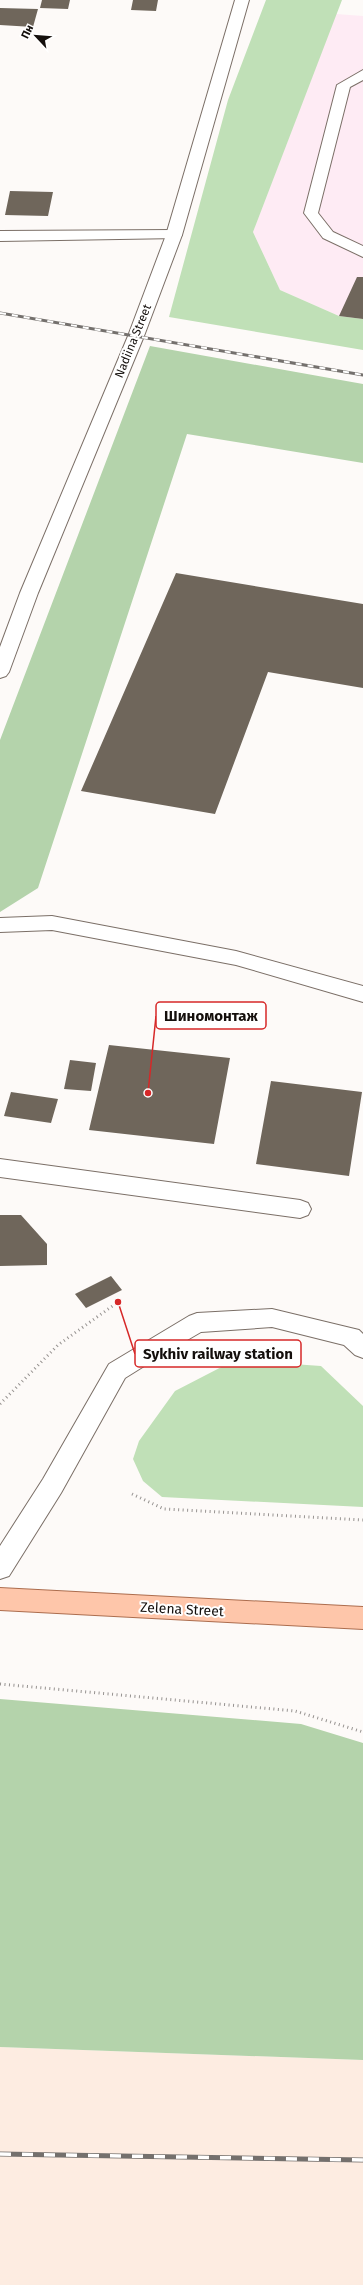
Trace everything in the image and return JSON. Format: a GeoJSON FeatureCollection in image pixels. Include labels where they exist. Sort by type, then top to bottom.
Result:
{"type":"FeatureCollection","features":[{"type":"Feature","properties":{"kind":"main road","name":"Zelena Street"},"geometry":{"type":"LineString","coordinates":[[0,1599],[363,1618]]}},
{"type":"Feature","properties":{"kind":"street","name":"Nadiina Street"},"geometry":{"type":"LineString","coordinates":[[0,672],[29,593],[136,336],[174,235],[242,0]]}},
{"type":"Feature","properties":{"kind":"street"},"geometry":{"type":"LineString","coordinates":[[363,74],[344,85],[311,213],[328,235],[363,252]]}},
{"type":"Feature","properties":{"kind":"street"},"geometry":{"type":"LineString","coordinates":[[0,236],[174,235]]}},
{"type":"Feature","properties":{"kind":"street"},"geometry":{"type":"LineString","coordinates":[[0,925],[52,923],[236,958],[363,994]]}},
{"type":"Feature","properties":{"kind":"street"},"geometry":{"type":"LineString","coordinates":[[0,1168],[300,1209]]}},
{"type":"Feature","properties":{"kind":"street"},"geometry":{"type":"LineString","coordinates":[[0,1568],[52,1486],[117,1371],[157,1346],[197,1323],[272,1318],[351,1337],[363,1348]]}},
{"type":"Feature","properties":{"kind":"path"},"geometry":{"type":"LineString","coordinates":[[0,1404],[58,1345],[118,1302]]}},
{"type":"Feature","properties":{"kind":"path"},"geometry":{"type":"LineString","coordinates":[[132,1494],[164,1509],[363,1520]]}},
{"type":"Feature","properties":{"kind":"path"},"geometry":{"type":"LineString","coordinates":[[0,1684],[294,1711],[363,1732]]}},
{"type":"Feature","properties":{"kind":"shaded area"},"geometry":{"type":"Polygon","coordinates":[[[336,14],[363,16],[363,319],[339,316],[280,290],[253,232],[336,14]]]}},
{"type":"Feature","properties":{"kind":"shaded area"},"geometry":{"type":"Polygon","coordinates":[[[0,2047],[363,2060],[363,2285],[0,2285],[0,2047]]]}},
{"type":"Feature","properties":{"kind":"green space"},"geometry":{"type":"Polygon","coordinates":[[[266,0],[342,0],[253,232],[280,290],[339,316],[363,319],[363,350],[169,317],[228,100],[266,0]]]}},
{"type":"Feature","properties":{"kind":"green space"},"geometry":{"type":"Polygon","coordinates":[[[150,346],[363,384],[363,463],[187,434],[38,888],[0,912],[0,740],[150,346]]]}},
{"type":"Feature","properties":{"kind":"green space"},"geometry":{"type":"Polygon","coordinates":[[[235,1360],[321,1366],[363,1406],[363,1507],[162,1497],[143,1481],[133,1459],[139,1441],[175,1391],[235,1360]]]}},
{"type":"Feature","properties":{"kind":"green space"},"geometry":{"type":"Polygon","coordinates":[[[0,1699],[301,1724],[363,1743],[363,2060],[0,2047],[0,1699]]]}},
{"type":"Feature","properties":{"kind":"building"},"geometry":{"type":"Polygon","coordinates":[[[42,0],[70,0],[68,9],[40,8],[42,0]]]}},
{"type":"Feature","properties":{"kind":"building"},"geometry":{"type":"Polygon","coordinates":[[[133,0],[158,0],[156,11],[131,10],[133,0]]]}},
{"type":"Feature","properties":{"kind":"building"},"geometry":{"type":"Polygon","coordinates":[[[0,8],[38,9],[33,27],[0,25],[0,8]]]}},
{"type":"Feature","properties":{"kind":"building"},"geometry":{"type":"Polygon","coordinates":[[[10,191],[53,192],[48,216],[5,215],[10,191]]]}},
{"type":"Feature","properties":{"kind":"building"},"geometry":{"type":"Polygon","coordinates":[[[357,277],[363,277],[363,319],[339,316],[357,277]]]}},
{"type":"Feature","properties":{"kind":"building"},"geometry":{"type":"Polygon","coordinates":[[[176,573],[363,604],[363,688],[268,672],[215,814],[81,791],[176,573]]]}},
{"type":"Feature","properties":{"kind":"building"},"geometry":{"type":"Polygon","coordinates":[[[109,1045],[230,1058],[214,1144],[89,1130],[109,1045]]]}},
{"type":"Feature","properties":{"kind":"building"},"geometry":{"type":"Polygon","coordinates":[[[70,1060],[96,1063],[91,1091],[64,1089],[70,1060]]]}},
{"type":"Feature","properties":{"kind":"building"},"geometry":{"type":"Polygon","coordinates":[[[271,1081],[362,1092],[349,1176],[256,1164],[271,1081]]]}},
{"type":"Feature","properties":{"kind":"building"},"geometry":{"type":"Polygon","coordinates":[[[11,1092],[58,1099],[51,1123],[4,1116],[11,1092]]]}},
{"type":"Feature","properties":{"kind":"building"},"geometry":{"type":"Polygon","coordinates":[[[0,1215],[21,1215],[47,1244],[47,1265],[0,1266],[0,1215]]]}},
{"type":"Feature","properties":{"kind":"building"},"geometry":{"type":"Polygon","coordinates":[[[111,1276],[122,1290],[86,1308],[75,1294],[111,1276]]]}},
{"type":"Feature","properties":{"kind":"railway"},"geometry":{"type":"LineString","coordinates":[[0,313],[363,375]]}},
{"type":"Feature","properties":{"kind":"railway"},"geometry":{"type":"LineString","coordinates":[[0,2154],[363,2160]]}},
{"type":"Feature","properties":{"kind":"place","name":"Шиномонтаж"},"geometry":{"type":"Point","coordinates":[148,1093]}},
{"type":"Feature","properties":{"kind":"place","name":"Sykhiv railway station"},"geometry":{"type":"Point","coordinates":[118,1302]}}]}
